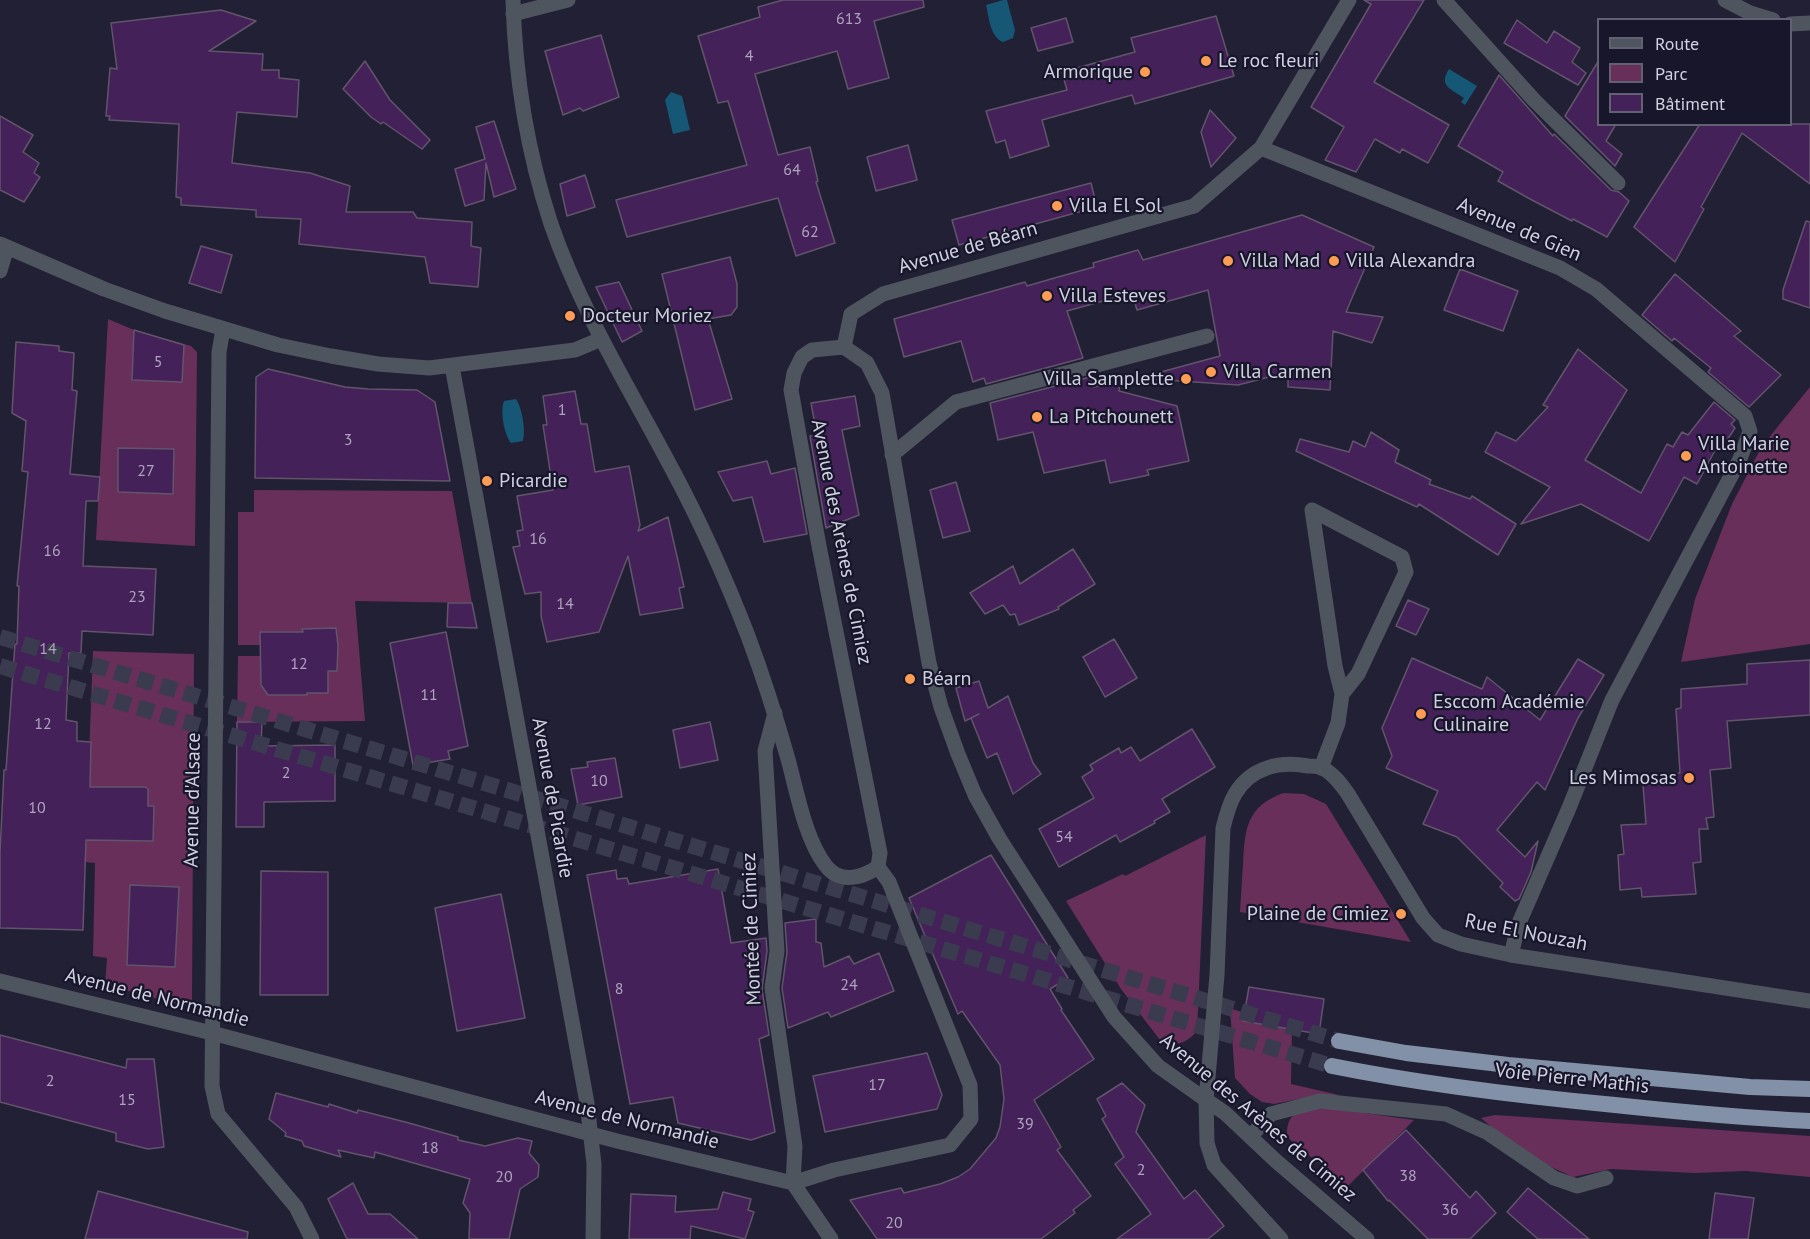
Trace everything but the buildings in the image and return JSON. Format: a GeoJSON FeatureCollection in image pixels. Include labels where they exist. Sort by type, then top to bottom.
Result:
{"type":"FeatureCollection","features":[{"type":"Feature","properties":{"kind":"highway","name":"Voie Pierre Mathis"},"geometry":{"type":"LineString","coordinates":[[1339,1041],[1406,1053],[1508,1065],[1750,1087],[1810,1087]]}},
{"type":"Feature","properties":{"kind":"highway","name":"Voie Pierre Mathis"},"geometry":{"type":"LineString","coordinates":[[1332,1066],[1400,1080],[1505,1094],[1745,1118],[1810,1121]]}},
{"type":"Feature","properties":{"kind":"street"},"geometry":{"type":"LineString","coordinates":[[568,0],[513,7],[521,91],[540,186],[552,225],[601,339],[674,471],[716,556],[775,713],[813,843],[827,868],[838,876],[854,878],[868,874],[878,867],[889,882],[970,1085],[971,1119],[950,1145],[834,1170],[793,1183],[831,1239]]}},
{"type":"Feature","properties":{"kind":"street","name":"Avenue de Béarn"},"geometry":{"type":"LineString","coordinates":[[844,347],[851,314],[883,294],[1194,206],[1261,148],[1349,0]]}},
{"type":"Feature","properties":{"kind":"street"},"geometry":{"type":"LineString","coordinates":[[1444,0],[1534,100],[1618,183]]}},
{"type":"Feature","properties":{"kind":"street"},"geometry":{"type":"LineString","coordinates":[[1725,0],[1750,13],[1766,18]]}},
{"type":"Feature","properties":{"kind":"street"},"geometry":{"type":"LineString","coordinates":[[1792,24],[1810,22]]}},
{"type":"Feature","properties":{"kind":"street","name":"Avenue de Gien"},"geometry":{"type":"LineString","coordinates":[[1261,148],[1549,263],[1581,279],[1596,289],[1745,416],[1750,431],[1740,459],[1612,700],[1569,808],[1519,923],[1511,955]]}},
{"type":"Feature","properties":{"kind":"street"},"geometry":{"type":"LineString","coordinates":[[0,271],[3,245],[104,289],[223,329],[278,345],[378,364],[429,368],[452,366],[574,350],[601,339]]}},
{"type":"Feature","properties":{"kind":"street","name":"Avenue d'Alsace"},"geometry":{"type":"LineString","coordinates":[[223,329],[219,352],[212,1086],[218,1114],[296,1207],[312,1239]]}},
{"type":"Feature","properties":{"kind":"street"},"geometry":{"type":"LineString","coordinates":[[892,455],[957,402],[1207,336]]}},
{"type":"Feature","properties":{"kind":"street","name":"Avenue des Arènes de Cimiez"},"geometry":{"type":"LineString","coordinates":[[878,867],[880,853],[819,546],[791,390],[794,373],[802,357],[812,350],[844,347],[867,363],[882,393],[920,623],[929,663],[941,706],[975,795],[999,838],[1114,1017],[1158,1066],[1225,1113],[1276,1161],[1368,1239]]}},
{"type":"Feature","properties":{"kind":"street","name":"Avenue de Picardie"},"geometry":{"type":"LineString","coordinates":[[452,366],[587,1103],[594,1164],[593,1239]]}},
{"type":"Feature","properties":{"kind":"street"},"geometry":{"type":"LineString","coordinates":[[1281,1239],[1214,1165],[1207,1143],[1206,1100],[1217,975],[1222,828],[1228,807],[1236,791],[1255,774],[1273,764],[1297,764],[1321,768],[1338,723],[1342,694],[1335,666],[1312,510],[1402,557],[1406,572],[1358,674],[1342,694]]}},
{"type":"Feature","properties":{"kind":"street","name":"Montée de Cimiez"},"geometry":{"type":"LineString","coordinates":[[775,713],[765,751],[777,951],[772,988],[795,1146],[793,1183]]}},
{"type":"Feature","properties":{"kind":"street","name":"Rue El Nouzah"},"geometry":{"type":"LineString","coordinates":[[1321,768],[1336,779],[1348,794],[1423,918],[1438,935],[1461,944],[1511,955],[1810,1001]]}},
{"type":"Feature","properties":{"kind":"street","name":"Avenue de Normandie"},"geometry":{"type":"LineString","coordinates":[[0,981],[212,1033],[590,1133],[793,1183]]}},
{"type":"Feature","properties":{"kind":"street"},"geometry":{"type":"LineString","coordinates":[[1251,1136],[1271,1114],[1320,1101],[1446,1114],[1488,1133],[1524,1160],[1554,1178],[1577,1186],[1606,1178]]}},
{"type":"Feature","properties":{"kind":"green space"},"geometry":{"type":"Polygon","coordinates":[[[108,319],[134,330],[191,346],[197,352],[195,546],[96,540],[108,319]]]}},
{"type":"Feature","properties":{"kind":"green space"},"geometry":{"type":"Polygon","coordinates":[[[1810,387],[1810,644],[1681,662],[1695,599],[1732,504],[1762,446],[1810,387]]]}},
{"type":"Feature","properties":{"kind":"green space"},"geometry":{"type":"Polygon","coordinates":[[[254,490],[452,491],[472,603],[355,601],[365,721],[237,722],[238,656],[261,656],[262,687],[268,694],[306,695],[307,693],[328,692],[328,671],[337,671],[336,628],[303,629],[303,632],[260,632],[260,645],[238,645],[238,512],[254,512],[254,490]]]}},
{"type":"Feature","properties":{"kind":"green space"},"geometry":{"type":"Polygon","coordinates":[[[93,651],[194,654],[192,1003],[186,1006],[105,985],[107,958],[93,956],[95,863],[85,862],[93,651]],[[131,885],[141,965],[175,967],[178,887],[131,885]]]}},
{"type":"Feature","properties":{"kind":"green space"},"geometry":{"type":"Polygon","coordinates":[[[1283,793],[1304,794],[1326,804],[1411,942],[1240,912],[1245,840],[1250,821],[1261,805],[1283,793]]]}},
{"type":"Feature","properties":{"kind":"green space"},"geometry":{"type":"Polygon","coordinates":[[[1206,835],[1197,1031],[1189,1039],[1175,1044],[1160,1040],[1121,989],[1066,901],[1123,874],[1125,876],[1206,835]]]}},
{"type":"Feature","properties":{"kind":"green space"},"geometry":{"type":"Polygon","coordinates":[[[1230,1008],[1292,1030],[1291,1084],[1339,1095],[1304,1098],[1274,1104],[1262,1102],[1250,1094],[1235,1078],[1230,1008]]]}},
{"type":"Feature","properties":{"kind":"green space"},"geometry":{"type":"Polygon","coordinates":[[[1329,1108],[1414,1120],[1347,1187],[1287,1137],[1290,1120],[1294,1115],[1305,1110],[1329,1108]]]}},
{"type":"Feature","properties":{"kind":"green space"},"geometry":{"type":"Polygon","coordinates":[[[1495,1115],[1810,1136],[1810,1177],[1746,1171],[1695,1173],[1611,1169],[1573,1177],[1549,1166],[1502,1136],[1481,1118],[1495,1115]]]}},
{"type":"Feature","properties":{"kind":"water"},"geometry":{"type":"Polygon","coordinates":[[[1007,0],[1015,30],[1013,38],[1003,42],[995,36],[986,5],[1007,0]]]}},
{"type":"Feature","properties":{"kind":"water"},"geometry":{"type":"Polygon","coordinates":[[[1449,69],[1477,86],[1465,105],[1461,102],[1464,98],[1445,83],[1449,69]]]}},
{"type":"Feature","properties":{"kind":"water"},"geometry":{"type":"Polygon","coordinates":[[[671,92],[682,96],[690,130],[673,134],[665,100],[671,92]]]}},
{"type":"Feature","properties":{"kind":"water"},"geometry":{"type":"Polygon","coordinates":[[[516,399],[522,413],[524,436],[523,441],[511,443],[505,428],[503,405],[504,401],[516,399]]]}},
{"type":"Feature","properties":{"kind":"tunnel"},"geometry":{"type":"LineString","coordinates":[[0,637],[1339,1041]]}},
{"type":"Feature","properties":{"kind":"tunnel"},"geometry":{"type":"LineString","coordinates":[[0,666],[1332,1066]]}},
{"type":"Feature","properties":{"kind":"place","name":"Le roc fleuri"},"geometry":{"type":"Point","coordinates":[1206,61]}},
{"type":"Feature","properties":{"kind":"place","name":"Armorique"},"geometry":{"type":"Point","coordinates":[1145,72]}},
{"type":"Feature","properties":{"kind":"place","name":"Villa El Sol"},"geometry":{"type":"Point","coordinates":[1057,206]}},
{"type":"Feature","properties":{"kind":"place","name":"Villa Mad"},"geometry":{"type":"Point","coordinates":[1228,261]}},
{"type":"Feature","properties":{"kind":"place","name":"Villa Alexandra"},"geometry":{"type":"Point","coordinates":[1334,261]}},
{"type":"Feature","properties":{"kind":"place","name":"Villa Esteves"},"geometry":{"type":"Point","coordinates":[1047,296]}},
{"type":"Feature","properties":{"kind":"place","name":"Docteur Moriez"},"geometry":{"type":"Point","coordinates":[570,316]}},
{"type":"Feature","properties":{"kind":"place","name":"Villa Carmen"},"geometry":{"type":"Point","coordinates":[1211,372]}},
{"type":"Feature","properties":{"kind":"place","name":"Villa Samplette"},"geometry":{"type":"Point","coordinates":[1186,379]}},
{"type":"Feature","properties":{"kind":"place","name":"La Pitchounett"},"geometry":{"type":"Point","coordinates":[1037,417]}},
{"type":"Feature","properties":{"kind":"place","name":"Villa Marie Antoinette"},"geometry":{"type":"Point","coordinates":[1686,456]}},
{"type":"Feature","properties":{"kind":"place","name":"Picardie"},"geometry":{"type":"Point","coordinates":[487,481]}},
{"type":"Feature","properties":{"kind":"place","name":"Béarn"},"geometry":{"type":"Point","coordinates":[910,679]}},
{"type":"Feature","properties":{"kind":"place","name":"Esccom Académie Culinaire"},"geometry":{"type":"Point","coordinates":[1421,714]}},
{"type":"Feature","properties":{"kind":"place","name":"Les Mimosas"},"geometry":{"type":"Point","coordinates":[1689,778]}},
{"type":"Feature","properties":{"kind":"place","name":"Plaine de Cimiez"},"geometry":{"type":"Point","coordinates":[1401,914]}}]}
